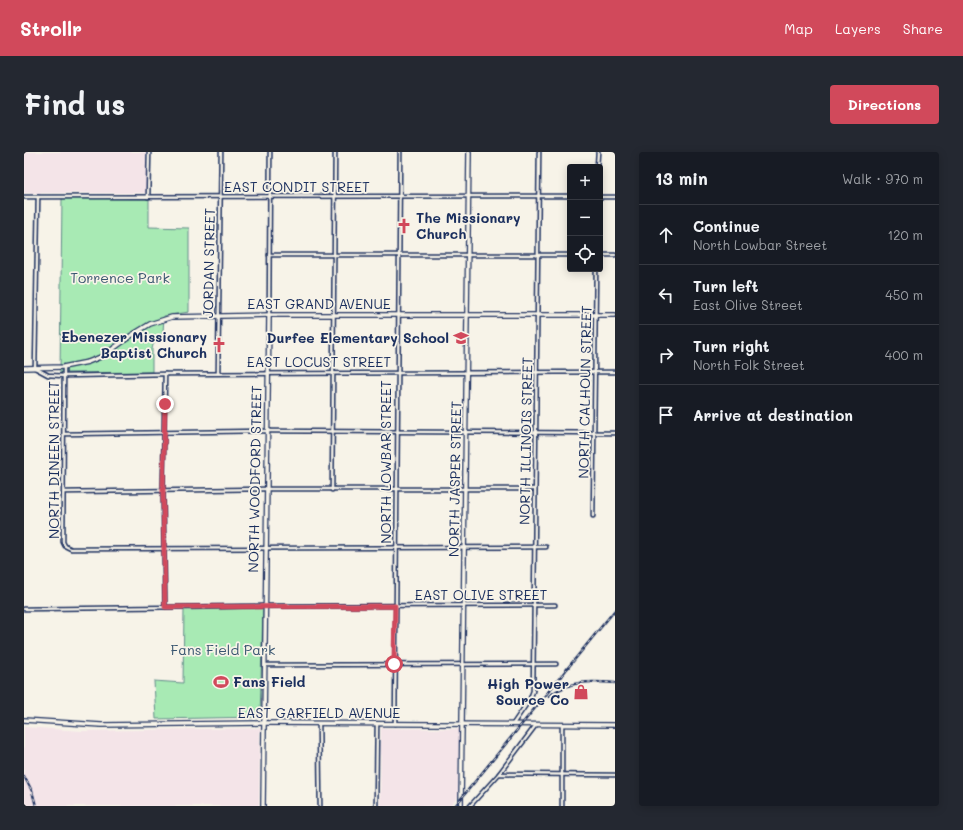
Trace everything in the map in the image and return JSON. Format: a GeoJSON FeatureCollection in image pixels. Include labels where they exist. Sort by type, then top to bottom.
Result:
{"type":"FeatureCollection","features":[{"type":"Feature","properties":{"kind":"street"},"geometry":{"type":"LineString","coordinates":[[148,197],[149,152]]}},
{"type":"Feature","properties":{"kind":"street","name":"JORDAN STREET"},"geometry":{"type":"LineString","coordinates":[[218,374],[221,152]]}},
{"type":"Feature","properties":{"kind":"street","name":"NORTH WOODFORD STREET"},"geometry":{"type":"LineString","coordinates":[[263,806],[270,152]]}},
{"type":"Feature","properties":{"kind":"street"},"geometry":{"type":"LineString","coordinates":[[332,490],[335,152]]}},
{"type":"Feature","properties":{"kind":"street","name":"NORTH LOWBAR STREET"},"geometry":{"type":"LineString","coordinates":[[394,724],[400,152]]}},
{"type":"Feature","properties":{"kind":"street","name":"NORTH JASPER STREET"},"geometry":{"type":"LineString","coordinates":[[461,806],[464,664],[469,152]]}},
{"type":"Feature","properties":{"kind":"street","name":"NORTH ILLINOIS STREET"},"geometry":{"type":"LineString","coordinates":[[513,724],[533,691],[538,152]]}},
{"type":"Feature","properties":{"kind":"street"},"geometry":{"type":"LineString","coordinates":[[597,164],[598,152]]}},
{"type":"Feature","properties":{"kind":"street","name":"EAST CONDIT STREET"},"geometry":{"type":"LineString","coordinates":[[24,197],[567,196]]}},
{"type":"Feature","properties":{"kind":"street"},"geometry":{"type":"LineString","coordinates":[[35,368],[38,197]]}},
{"type":"Feature","properties":{"kind":"street"},"geometry":{"type":"LineString","coordinates":[[603,197],[615,197]]}},
{"type":"Feature","properties":{"kind":"street"},"geometry":{"type":"LineString","coordinates":[[269,255],[567,255]]}},
{"type":"Feature","properties":{"kind":"street"},"geometry":{"type":"LineString","coordinates":[[603,255],[615,255]]}},
{"type":"Feature","properties":{"kind":"street","name":"NORTH CALHOUN STREET"},"geometry":{"type":"LineString","coordinates":[[593,516],[596,272]]}},
{"type":"Feature","properties":{"kind":"street","name":"EAST GRAND AVENUE"},"geometry":{"type":"LineString","coordinates":[[35,368],[64,367],[88,362],[103,356],[140,329],[150,324],[166,319],[184,316],[333,314],[615,314]]}},
{"type":"Feature","properties":{"kind":"street","name":"NORTH DINEEN STREET"},"geometry":{"type":"LineString","coordinates":[[64,367],[63,542],[65,546],[71,549],[164,548]]}},
{"type":"Feature","properties":{"kind":"street","name":"EAST LOCUST STREET"},"geometry":{"type":"LineString","coordinates":[[24,368],[35,368],[48,375],[64,376],[397,372],[615,372]]}},
{"type":"Feature","properties":{"kind":"street"},"geometry":{"type":"LineString","coordinates":[[165,374],[163,490],[165,607]]}},
{"type":"Feature","properties":{"kind":"street"},"geometry":{"type":"LineString","coordinates":[[64,434],[267,431],[615,433]]}},
{"type":"Feature","properties":{"kind":"street"},"geometry":{"type":"LineString","coordinates":[[64,492],[266,489],[535,489]]}},
{"type":"Feature","properties":{"kind":"street"},"geometry":{"type":"LineString","coordinates":[[164,548],[546,547]]}},
{"type":"Feature","properties":{"kind":"street","name":"EAST OLIVE STREET"},"geometry":{"type":"LineString","coordinates":[[24,609],[555,605]]}},
{"type":"Feature","properties":{"kind":"street"},"geometry":{"type":"LineString","coordinates":[[265,665],[556,664]]}},
{"type":"Feature","properties":{"kind":"street","name":"EAST GARFIELD AVENUE"},"geometry":{"type":"LineString","coordinates":[[24,720],[101,725],[264,723],[615,725]]}},
{"type":"Feature","properties":{"kind":"street"},"geometry":{"type":"LineString","coordinates":[[319,724],[320,806]]}},
{"type":"Feature","properties":{"kind":"street"},"geometry":{"type":"LineString","coordinates":[[376,806],[377,724]]}},
{"type":"Feature","properties":{"kind":"street"},"geometry":{"type":"LineString","coordinates":[[470,806],[499,774],[536,724]]}},
{"type":"Feature","properties":{"kind":"street"},"geometry":{"type":"LineString","coordinates":[[562,725],[562,806]]}},
{"type":"Feature","properties":{"kind":"street"},"geometry":{"type":"LineString","coordinates":[[499,774],[615,775]]}},
{"type":"Feature","properties":{"kind":"shaded area"},"geometry":{"type":"Polygon","coordinates":[[[24,152],[146,152],[146,193],[24,193],[24,152]]]}},
{"type":"Feature","properties":{"kind":"shaded area"},"geometry":{"type":"Polygon","coordinates":[[[24,727],[82,731],[260,728],[259,806],[24,806],[24,727]]]}},
{"type":"Feature","properties":{"kind":"shaded area"},"geometry":{"type":"Polygon","coordinates":[[[381,728],[459,729],[458,797],[450,806],[380,806],[381,728]]]}},
{"type":"Feature","properties":{"kind":"green space","name":"Torrence Park"},"geometry":{"type":"Polygon","coordinates":[[[62,198],[149,199],[149,227],[189,228],[189,312],[164,316],[163,333],[153,345],[152,349],[152,372],[60,373],[62,198]]]}},
{"type":"Feature","properties":{"kind":"green space","name":"Fans Field Park"},"geometry":{"type":"Polygon","coordinates":[[[263,608],[260,717],[156,719],[154,681],[183,683],[184,610],[263,608]]]}},
{"type":"Feature","properties":{"kind":"railway"},"geometry":{"type":"LineString","coordinates":[[455,806],[615,610]]}},
{"type":"Feature","properties":{"kind":"railway"},"geometry":{"type":"LineString","coordinates":[[549,696],[573,684],[589,682],[615,683]]}},
{"type":"Feature","properties":{"kind":"railway"},"geometry":{"type":"LineString","coordinates":[[24,776],[32,791],[36,806]]}},
{"type":"Feature","properties":{"kind":"place","name":"The Missionary Church"},"geometry":{"type":"Point","coordinates":[404,226]}},
{"type":"Feature","properties":{"kind":"place","name":"Durfee Elementary School"},"geometry":{"type":"Point","coordinates":[461,338]}},
{"type":"Feature","properties":{"kind":"place","name":"Ebenezer Missionary Baptist Church"},"geometry":{"type":"Point","coordinates":[219,345]}},
{"type":"Feature","properties":{"kind":"place","name":"Fans Field"},"geometry":{"type":"Point","coordinates":[221,682]}},
{"type":"Feature","properties":{"kind":"place","name":"High Power Source Co"},"geometry":{"type":"Point","coordinates":[581,692]}},
{"type":"Feature","properties":{"kind":"route"},"geometry":{"type":"LineString","coordinates":[[165,404],[163,490],[165,607],[395,606],[394,664]]}}]}
